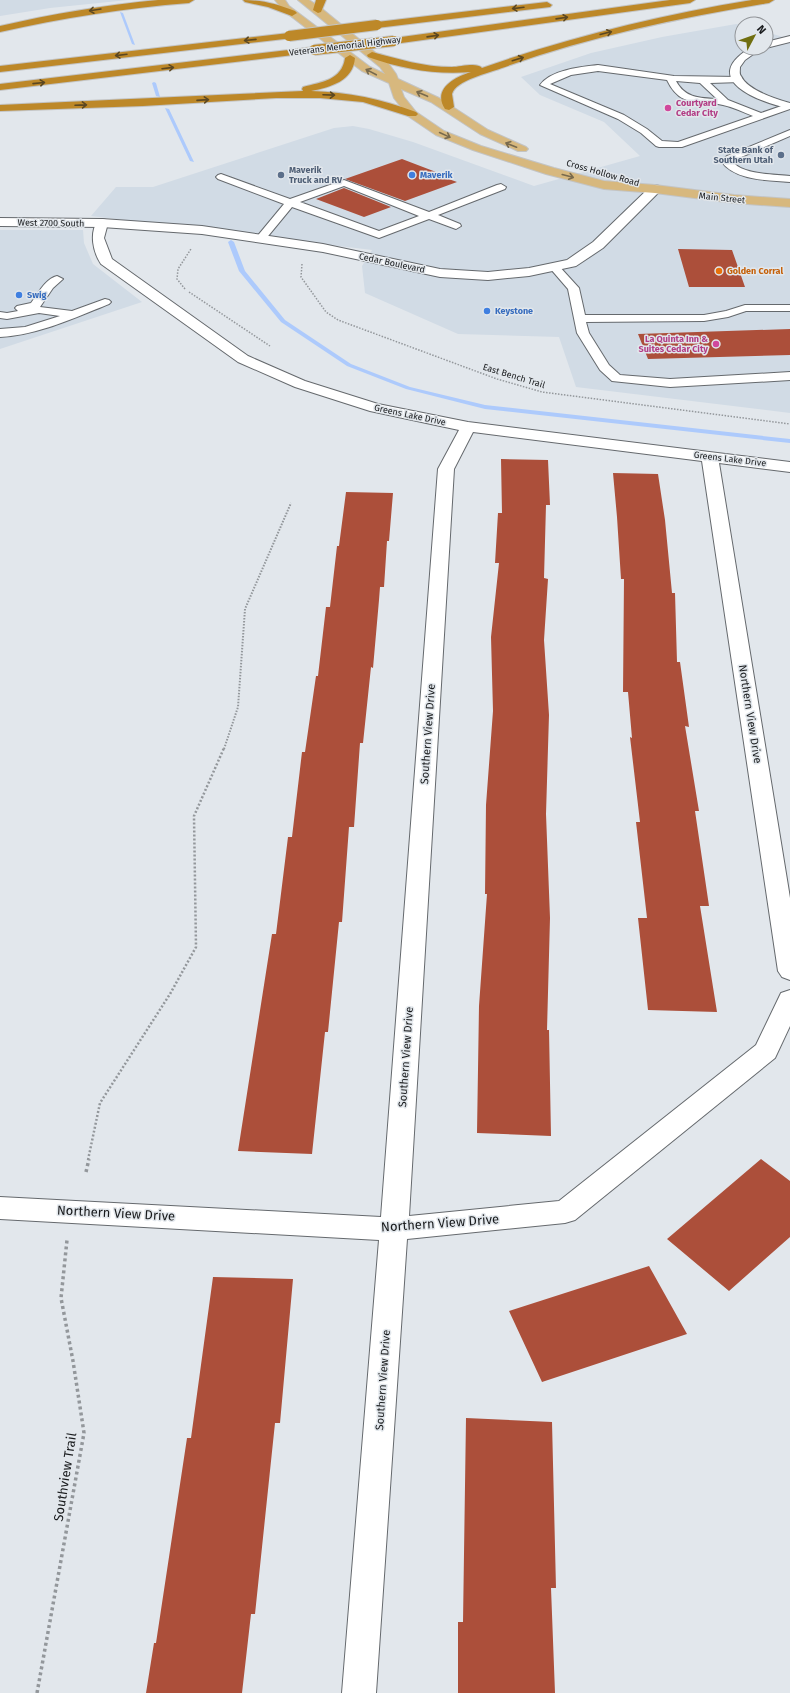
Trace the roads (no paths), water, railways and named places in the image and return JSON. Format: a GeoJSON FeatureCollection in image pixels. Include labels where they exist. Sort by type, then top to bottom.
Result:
{"type":"FeatureCollection","features":[{"type":"Feature","properties":{"kind":"highway"},"geometry":{"type":"LineString","coordinates":[[0,29],[75,13],[172,0]]}},
{"type":"Feature","properties":{"kind":"highway"},"geometry":{"type":"LineString","coordinates":[[151,3],[189,0]]}},
{"type":"Feature","properties":{"kind":"highway"},"geometry":{"type":"LineString","coordinates":[[248,0],[272,4],[292,13]]}},
{"type":"Feature","properties":{"kind":"highway","name":"Veterans Memorial Highway"},"geometry":{"type":"LineString","coordinates":[[0,87],[394,41],[690,0]]}},
{"type":"Feature","properties":{"kind":"highway"},"geometry":{"type":"LineString","coordinates":[[449,107],[446,96],[448,90],[452,86],[469,76],[501,64],[616,31],[680,15],[769,0]]}},
{"type":"Feature","properties":{"kind":"highway","name":"Veterans Memorial Highway"},"geometry":{"type":"LineString","coordinates":[[0,69],[559,4]]}},
{"type":"Feature","properties":{"kind":"highway"},"geometry":{"type":"LineString","coordinates":[[372,55],[404,66],[428,69],[466,69],[501,64]]}},
{"type":"Feature","properties":{"kind":"highway"},"geometry":{"type":"LineString","coordinates":[[262,96],[307,89],[330,82],[344,74],[349,67],[350,58]]}},
{"type":"Feature","properties":{"kind":"highway"},"geometry":{"type":"LineString","coordinates":[[0,108],[262,96],[319,95],[355,98],[383,104],[412,114]]}},
{"type":"Feature","properties":{"kind":"main road"},"geometry":{"type":"LineString","coordinates":[[280,0],[284,7],[369,71],[428,96],[449,107],[484,132],[501,141],[535,154]]}},
{"type":"Feature","properties":{"kind":"main road","name":"Cross Hollow Road"},"geometry":{"type":"LineString","coordinates":[[303,0],[320,5],[387,69],[394,82],[399,98],[412,114],[427,126],[477,148],[527,164],[604,185],[655,189]]}},
{"type":"Feature","properties":{"kind":"main road","name":"Cross Hollow Road"},"geometry":{"type":"LineString","coordinates":[[563,162],[586,168]]}},
{"type":"Feature","properties":{"kind":"main road","name":"Cross Hollow Road"},"geometry":{"type":"LineString","coordinates":[[608,174],[655,189]]}},
{"type":"Feature","properties":{"kind":"main road","name":"Main Street"},"geometry":{"type":"LineString","coordinates":[[655,189],[711,197],[790,204]]}},
{"type":"Feature","properties":{"kind":"street"},"geometry":{"type":"LineString","coordinates":[[774,43],[790,39]]}},
{"type":"Feature","properties":{"kind":"street"},"geometry":{"type":"LineString","coordinates":[[742,56],[737,60],[733,68],[735,76],[738,80],[749,90],[761,97],[790,106]]}},
{"type":"Feature","properties":{"kind":"street","name":"Cedar Boulevard"},"geometry":{"type":"LineString","coordinates":[[102,223],[202,230],[323,248],[440,273],[488,276],[529,272],[571,263],[598,245],[655,189]]}},
{"type":"Feature","properties":{"kind":"street","name":"West 2700 South"},"geometry":{"type":"LineString","coordinates":[[0,222],[102,223]]}},
{"type":"Feature","properties":{"kind":"street","name":"Greens Lake Drive"},"geometry":{"type":"LineString","coordinates":[[102,223],[98,238],[106,261],[243,359],[300,384],[375,408],[468,427],[790,466]]}},
{"type":"Feature","properties":{"kind":"street","name":"Southern View Drive"},"geometry":{"type":"LineString","coordinates":[[359,1693],[394,1229],[446,469],[468,427]]}},
{"type":"Feature","properties":{"kind":"street","name":"Northern View Drive"},"geometry":{"type":"LineString","coordinates":[[710,457],[790,971]]}},
{"type":"Feature","properties":{"kind":"street","name":"Northern View Drive"},"geometry":{"type":"LineString","coordinates":[[0,1208],[394,1229],[565,1212],[766,1051],[790,999]]}},
{"type":"Feature","properties":{"kind":"lane"},"geometry":{"type":"LineString","coordinates":[[738,80],[670,78],[648,76],[625,70],[598,68],[585,69],[552,79],[546,81],[544,85],[621,117],[638,127],[660,144],[679,145],[790,106]]}},
{"type":"Feature","properties":{"kind":"lane"},"geometry":{"type":"LineString","coordinates":[[670,78],[678,91],[683,95],[704,101],[725,102]]}},
{"type":"Feature","properties":{"kind":"lane"},"geometry":{"type":"LineString","coordinates":[[702,80],[725,102],[737,108],[761,116]]}},
{"type":"Feature","properties":{"kind":"lane"},"geometry":{"type":"LineString","coordinates":[[790,133],[726,161],[732,167],[748,173],[790,179]]}},
{"type":"Feature","properties":{"kind":"lane"},"geometry":{"type":"LineString","coordinates":[[221,177],[379,236],[502,187]]}},
{"type":"Feature","properties":{"kind":"lane"},"geometry":{"type":"LineString","coordinates":[[260,239],[291,202],[344,183],[456,226]]}},
{"type":"Feature","properties":{"kind":"lane"},"geometry":{"type":"LineString","coordinates":[[554,267],[573,288],[583,333],[604,367],[616,378],[670,383],[790,376]]}},
{"type":"Feature","properties":{"kind":"lane"},"geometry":{"type":"LineString","coordinates":[[0,315],[7,316],[37,308],[49,286],[56,279]]}},
{"type":"Feature","properties":{"kind":"lane"},"geometry":{"type":"LineString","coordinates":[[0,333],[12,334],[31,329],[106,302]]}},
{"type":"Feature","properties":{"kind":"lane"},"geometry":{"type":"LineString","coordinates":[[0,308],[37,308],[75,313]]}},
{"type":"Feature","properties":{"kind":"lane"},"geometry":{"type":"LineString","coordinates":[[580,319],[704,318],[728,314],[745,308],[790,308]]}},
{"type":"Feature","properties":{"kind":"waterway"},"geometry":{"type":"LineString","coordinates":[[121,13],[134,44]]}},
{"type":"Feature","properties":{"kind":"waterway"},"geometry":{"type":"LineString","coordinates":[[154,83],[158,96]]}},
{"type":"Feature","properties":{"kind":"waterway"},"geometry":{"type":"LineString","coordinates":[[167,109],[192,161]]}},
{"type":"Feature","properties":{"kind":"waterway"},"geometry":{"type":"LineString","coordinates":[[231,242],[242,271],[283,321],[349,365],[408,388],[485,407],[790,441]]}},
{"type":"Feature","properties":{"kind":"place","name":"Courtyard Cedar City"},"geometry":{"type":"Point","coordinates":[668,108]}},
{"type":"Feature","properties":{"kind":"place","name":"State Bank of Southern Utah"},"geometry":{"type":"Point","coordinates":[781,155]}},
{"type":"Feature","properties":{"kind":"place","name":"Maverik Truck and RV"},"geometry":{"type":"Point","coordinates":[281,175]}},
{"type":"Feature","properties":{"kind":"place","name":"Maverik"},"geometry":{"type":"Point","coordinates":[412,175]}},
{"type":"Feature","properties":{"kind":"place","name":"Golden Corral"},"geometry":{"type":"Point","coordinates":[719,271]}},
{"type":"Feature","properties":{"kind":"place","name":"Swig"},"geometry":{"type":"Point","coordinates":[19,295]}},
{"type":"Feature","properties":{"kind":"place","name":"Keystone"},"geometry":{"type":"Point","coordinates":[487,311]}},
{"type":"Feature","properties":{"kind":"place","name":"La Quinta Inn & Suites Cedar City"},"geometry":{"type":"Point","coordinates":[716,344]}}]}
